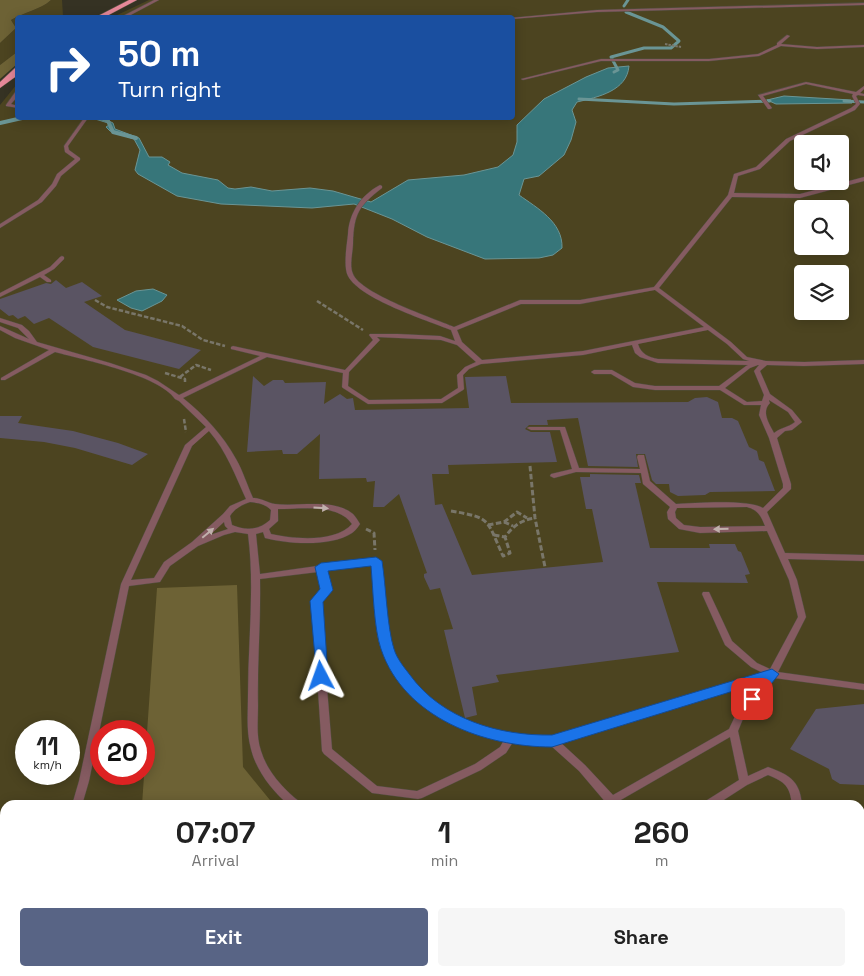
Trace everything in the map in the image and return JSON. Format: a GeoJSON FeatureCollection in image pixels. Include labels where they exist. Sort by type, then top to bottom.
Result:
{"type":"FeatureCollection","features":[{"type":"Feature","properties":{"kind":"highway"},"geometry":{"type":"LineString","coordinates":[[103,15],[134,0]]}},
{"type":"Feature","properties":{"kind":"highway"},"geometry":{"type":"LineString","coordinates":[[0,86],[15,73]]}},
{"type":"Feature","properties":{"kind":"lane"},"geometry":{"type":"LineString","coordinates":[[127,15],[157,0]]}},
{"type":"Feature","properties":{"kind":"lane"},"geometry":{"type":"LineString","coordinates":[[515,18],[602,10],[864,4]]}},
{"type":"Feature","properties":{"kind":"lane"},"geometry":{"type":"LineString","coordinates":[[523,79],[594,61],[721,59],[760,55],[778,45],[788,36]]}},
{"type":"Feature","properties":{"kind":"lane"},"geometry":{"type":"LineString","coordinates":[[778,45],[817,48],[864,46]]}},
{"type":"Feature","properties":{"kind":"lane"},"geometry":{"type":"LineString","coordinates":[[770,108],[760,95],[806,83],[856,99],[864,96]]}},
{"type":"Feature","properties":{"kind":"lane"},"geometry":{"type":"LineString","coordinates":[[444,338],[454,329],[520,302],[580,302],[656,288],[731,195],[736,175],[758,168],[788,140],[839,116],[856,99],[864,87]]}},
{"type":"Feature","properties":{"kind":"lane"},"geometry":{"type":"LineString","coordinates":[[15,96],[8,105],[15,106]]}},
{"type":"Feature","properties":{"kind":"lane"},"geometry":{"type":"LineString","coordinates":[[0,226],[40,202],[54,185],[59,175],[78,159],[67,150],[66,146],[85,120]]}},
{"type":"Feature","properties":{"kind":"lane"},"geometry":{"type":"LineString","coordinates":[[731,195],[800,196],[864,179]]}},
{"type":"Feature","properties":{"kind":"lane"},"geometry":{"type":"LineString","coordinates":[[380,187],[357,206],[351,222],[349,272],[353,281],[392,303],[454,329],[459,344]]}},
{"type":"Feature","properties":{"kind":"lane"},"geometry":{"type":"LineString","coordinates":[[0,295],[52,268],[62,258]]}},
{"type":"Feature","properties":{"kind":"lane"},"geometry":{"type":"LineString","coordinates":[[40,275],[49,281]]}},
{"type":"Feature","properties":{"kind":"lane"},"geometry":{"type":"LineString","coordinates":[[656,288],[745,358],[765,363]]}},
{"type":"Feature","properties":{"kind":"lane"},"geometry":{"type":"LineString","coordinates":[[0,320],[21,326],[27,331],[34,342]]}},
{"type":"Feature","properties":{"kind":"lane"},"geometry":{"type":"LineString","coordinates":[[0,328],[53,350],[144,376],[177,398],[216,434],[232,458],[250,500]]}},
{"type":"Feature","properties":{"kind":"lane"},"geometry":{"type":"LineString","coordinates":[[372,336],[377,340],[346,372],[345,387],[368,402],[442,402],[461,389],[460,375],[467,368],[480,362],[593,351],[709,328]]}},
{"type":"Feature","properties":{"kind":"lane"},"geometry":{"type":"LineString","coordinates":[[372,336],[407,335],[444,338],[459,344],[480,362]]}},
{"type":"Feature","properties":{"kind":"lane"},"geometry":{"type":"LineString","coordinates":[[634,343],[637,352],[643,358],[658,361],[804,364],[864,362]]}},
{"type":"Feature","properties":{"kind":"lane"},"geometry":{"type":"LineString","coordinates":[[233,348],[346,372]]}},
{"type":"Feature","properties":{"kind":"lane"},"geometry":{"type":"LineString","coordinates":[[1,379],[53,350]]}},
{"type":"Feature","properties":{"kind":"lane"},"geometry":{"type":"LineString","coordinates":[[177,398],[266,355]]}},
{"type":"Feature","properties":{"kind":"lane"},"geometry":{"type":"LineString","coordinates":[[738,363],[745,358]]}},
{"type":"Feature","properties":{"kind":"lane"},"geometry":{"type":"LineString","coordinates":[[738,363],[757,371],[767,399],[762,415]]}},
{"type":"Feature","properties":{"kind":"lane"},"geometry":{"type":"LineString","coordinates":[[721,388],[748,367],[765,363]]}},
{"type":"Feature","properties":{"kind":"lane"},"geometry":{"type":"LineString","coordinates":[[757,371],[765,363]]}},
{"type":"Feature","properties":{"kind":"lane"},"geometry":{"type":"LineString","coordinates":[[332,368],[352,365]]}},
{"type":"Feature","properties":{"kind":"lane"},"geometry":{"type":"LineString","coordinates":[[594,372],[612,372],[633,385],[655,388],[721,388],[762,415],[773,438],[787,489],[762,512]]}},
{"type":"Feature","properties":{"kind":"lane"},"geometry":{"type":"LineString","coordinates":[[746,404],[767,399],[790,411],[799,422],[790,429],[783,429],[773,438]]}},
{"type":"Feature","properties":{"kind":"lane"},"geometry":{"type":"LineString","coordinates":[[79,800],[84,782],[125,584],[180,464],[190,446],[209,428]]}},
{"type":"Feature","properties":{"kind":"lane"},"geometry":{"type":"LineString","coordinates":[[531,428],[563,428],[576,470]]}},
{"type":"Feature","properties":{"kind":"lane"},"geometry":{"type":"LineString","coordinates":[[641,457],[646,482],[674,506],[747,505],[756,507],[762,512],[793,580],[802,617],[772,674],[741,712],[733,731],[744,782]]}},
{"type":"Feature","properties":{"kind":"lane"},"geometry":{"type":"LineString","coordinates":[[554,476],[576,470],[644,471]]}},
{"type":"Feature","properties":{"kind":"lane"},"geometry":{"type":"LineString","coordinates":[[125,584],[157,580],[167,564],[195,544],[226,516],[236,504],[250,500],[265,502],[272,506],[336,509],[350,514],[356,524],[347,533],[311,540],[275,538],[268,536],[265,528]]}},
{"type":"Feature","properties":{"kind":"lane"},"geometry":{"type":"LineString","coordinates":[[195,544],[221,532],[235,530],[252,532],[265,528],[275,518],[275,510],[272,506]]}},
{"type":"Feature","properties":{"kind":"lane"},"geometry":{"type":"LineString","coordinates":[[674,506],[671,512],[672,519],[682,527],[700,530],[770,528]]}},
{"type":"Feature","properties":{"kind":"lane"},"geometry":{"type":"LineString","coordinates":[[226,516],[227,524],[235,530]]}},
{"type":"Feature","properties":{"kind":"lane"},"geometry":{"type":"LineString","coordinates":[[252,532],[258,576],[252,670],[254,744],[263,767],[289,800]]}},
{"type":"Feature","properties":{"kind":"lane"},"geometry":{"type":"LineString","coordinates":[[782,556],[864,558]]}},
{"type":"Feature","properties":{"kind":"lane"},"geometry":{"type":"LineString","coordinates":[[258,576],[376,561],[387,648],[404,680],[417,695],[441,714],[480,730],[530,741],[552,741],[772,674]]}},
{"type":"Feature","properties":{"kind":"lane"},"geometry":{"type":"LineString","coordinates":[[321,567],[326,590],[316,601],[327,751],[375,790],[418,795],[478,767],[503,750],[511,737]]}},
{"type":"Feature","properties":{"kind":"lane"},"geometry":{"type":"LineString","coordinates":[[706,594],[728,643],[738,654],[772,674],[864,686]]}},
{"type":"Feature","properties":{"kind":"lane"},"geometry":{"type":"LineString","coordinates":[[619,800],[733,731]]}},
{"type":"Feature","properties":{"kind":"lane"},"geometry":{"type":"LineString","coordinates":[[552,741],[582,768],[611,800]]}},
{"type":"Feature","properties":{"kind":"lane"},"geometry":{"type":"LineString","coordinates":[[716,800],[744,782],[768,771],[787,778],[796,791],[797,800]]}},
{"type":"Feature","properties":{"kind":"path"},"geometry":{"type":"LineString","coordinates":[[665,44],[681,47]]}},
{"type":"Feature","properties":{"kind":"path"},"geometry":{"type":"LineString","coordinates":[[94,300],[107,307],[182,326],[203,340],[233,348]]}},
{"type":"Feature","properties":{"kind":"path"},"geometry":{"type":"LineString","coordinates":[[317,301],[372,336]]}},
{"type":"Feature","properties":{"kind":"path"},"geometry":{"type":"LineString","coordinates":[[180,378],[196,365],[214,371]]}},
{"type":"Feature","properties":{"kind":"path"},"geometry":{"type":"LineString","coordinates":[[180,413],[184,419],[185,432],[197,438]]}},
{"type":"Feature","properties":{"kind":"path"},"geometry":{"type":"LineString","coordinates":[[530,466],[535,518],[545,567]]}},
{"type":"Feature","properties":{"kind":"path"},"geometry":{"type":"LineString","coordinates":[[451,511],[478,515],[488,525],[503,556],[507,556],[510,553],[505,537]]}},
{"type":"Feature","properties":{"kind":"path"},"geometry":{"type":"LineString","coordinates":[[488,525],[504,522],[517,512],[527,518]]}},
{"type":"Feature","properties":{"kind":"path"},"geometry":{"type":"LineString","coordinates":[[505,537],[513,526],[527,518],[535,518]]}},
{"type":"Feature","properties":{"kind":"path"},"geometry":{"type":"LineString","coordinates":[[504,522],[513,526]]}},
{"type":"Feature","properties":{"kind":"path"},"geometry":{"type":"LineString","coordinates":[[356,524],[374,533],[376,561]]}},
{"type":"Feature","properties":{"kind":"path"},"geometry":{"type":"LineString","coordinates":[[494,535],[505,537]]}},
{"type":"Feature","properties":{"kind":"shaded area"},"geometry":{"type":"Polygon","coordinates":[[[0,0],[51,0],[21,15],[15,15],[15,18],[11,20],[15,29],[0,43],[0,0]]]}},
{"type":"Feature","properties":{"kind":"shaded area"},"geometry":{"type":"Polygon","coordinates":[[[51,0],[62,0],[63,15],[21,15],[51,0]]]}},
{"type":"Feature","properties":{"kind":"shaded area"},"geometry":{"type":"Polygon","coordinates":[[[149,0],[864,0],[864,800],[0,800],[0,105],[15,86],[15,120],[515,120],[515,15],[117,15],[149,0]]]}},
{"type":"Feature","properties":{"kind":"shaded area"},"geometry":{"type":"Polygon","coordinates":[[[15,18],[15,26],[11,20],[15,18]]]}},
{"type":"Feature","properties":{"kind":"shaded area"},"geometry":{"type":"Polygon","coordinates":[[[15,29],[15,54],[0,65],[0,43],[15,29]]]}},
{"type":"Feature","properties":{"kind":"shaded area"},"geometry":{"type":"Polygon","coordinates":[[[15,54],[15,66],[0,79],[0,65],[15,54]]]}},
{"type":"Feature","properties":{"kind":"shaded area"},"geometry":{"type":"Polygon","coordinates":[[[237,585],[243,767],[270,800],[142,800],[143,785],[155,785],[155,720],[148,720],[157,588],[237,585]]]}},
{"type":"Feature","properties":{"kind":"water"},"geometry":{"type":"Polygon","coordinates":[[[629,66],[623,81],[610,92],[577,102],[572,110],[576,122],[564,155],[539,176],[524,179],[519,195],[554,223],[561,239],[562,248],[553,255],[539,258],[485,259],[427,237],[392,219],[354,204],[312,208],[221,204],[177,196],[138,174],[135,170],[140,150],[134,139],[110,131],[106,127],[109,125],[108,123],[98,120],[107,120],[113,123],[115,129],[139,138],[149,157],[162,157],[170,162],[168,165],[182,173],[218,180],[228,188],[251,187],[272,191],[310,188],[333,191],[371,202],[408,180],[464,175],[498,167],[513,155],[517,142],[517,125],[544,99],[608,68],[629,66]]]}},
{"type":"Feature","properties":{"kind":"water"},"geometry":{"type":"Polygon","coordinates":[[[784,96],[851,100],[852,103],[776,104],[767,100],[784,96]]]}},
{"type":"Feature","properties":{"kind":"water"},"geometry":{"type":"Polygon","coordinates":[[[153,289],[167,295],[162,301],[142,311],[131,308],[117,300],[136,291],[153,289]]]}},
{"type":"Feature","properties":{"kind":"building"},"geometry":{"type":"Polygon","coordinates":[[[56,280],[66,288],[82,282],[102,296],[84,302],[125,330],[201,350],[179,369],[93,347],[49,318],[34,324],[25,316],[18,319],[13,315],[9,316],[0,309],[0,299],[46,283],[51,284],[56,280]]]}},
{"type":"Feature","properties":{"kind":"building"},"geometry":{"type":"Polygon","coordinates":[[[253,376],[264,386],[273,380],[283,380],[285,383],[326,382],[324,404],[340,394],[347,399],[353,398],[355,410],[469,408],[465,377],[506,376],[511,403],[688,402],[695,398],[707,397],[718,402],[722,418],[732,418],[738,421],[749,447],[757,451],[759,460],[764,462],[775,491],[710,492],[705,495],[678,496],[670,492],[669,484],[656,484],[652,480],[645,454],[636,454],[638,467],[588,466],[578,418],[547,420],[548,425],[529,425],[525,429],[531,432],[550,432],[557,462],[448,465],[449,474],[432,474],[435,505],[442,504],[472,575],[603,562],[592,509],[586,509],[580,477],[590,477],[590,474],[639,475],[641,483],[635,483],[650,548],[710,548],[709,544],[735,544],[738,551],[741,552],[750,574],[745,575],[748,583],[657,582],[679,652],[496,675],[499,682],[472,687],[477,715],[465,718],[444,630],[453,629],[440,588],[430,590],[424,577],[424,574],[427,573],[399,494],[384,507],[373,507],[375,481],[367,482],[366,478],[319,479],[320,434],[297,454],[283,454],[282,450],[247,452],[253,376]]]}},
{"type":"Feature","properties":{"kind":"building"},"geometry":{"type":"Polygon","coordinates":[[[0,416],[22,416],[18,423],[73,431],[118,443],[148,454],[132,465],[75,448],[44,442],[0,438],[0,416]]]}},
{"type":"Feature","properties":{"kind":"building"},"geometry":{"type":"Polygon","coordinates":[[[864,704],[864,785],[840,784],[832,779],[829,769],[790,749],[816,709],[864,704]]]}},
{"type":"Feature","properties":{"kind":"waterway"},"geometry":{"type":"LineString","coordinates":[[624,6],[628,0]]}},
{"type":"Feature","properties":{"kind":"waterway"},"geometry":{"type":"LineString","coordinates":[[614,72],[618,70],[611,57],[644,48],[671,48],[679,41],[663,27],[626,12]]}},
{"type":"Feature","properties":{"kind":"waterway"},"geometry":{"type":"LineString","coordinates":[[579,99],[674,104],[770,101]]}},
{"type":"Feature","properties":{"kind":"waterway"},"geometry":{"type":"LineString","coordinates":[[844,101],[864,102]]}},
{"type":"Feature","properties":{"kind":"waterway"},"geometry":{"type":"LineString","coordinates":[[0,123],[15,120]]}},
{"type":"Feature","properties":{"kind":"waterway"},"geometry":{"type":"LineString","coordinates":[[106,120],[113,132],[136,138]]}},
{"type":"Feature","properties":{"kind":"route"},"geometry":{"type":"LineString","coordinates":[[321,676],[316,601],[326,590],[321,567],[376,561],[387,648],[404,680],[417,695],[441,714],[480,730],[530,741],[552,741],[772,674],[752,699]]}}]}
